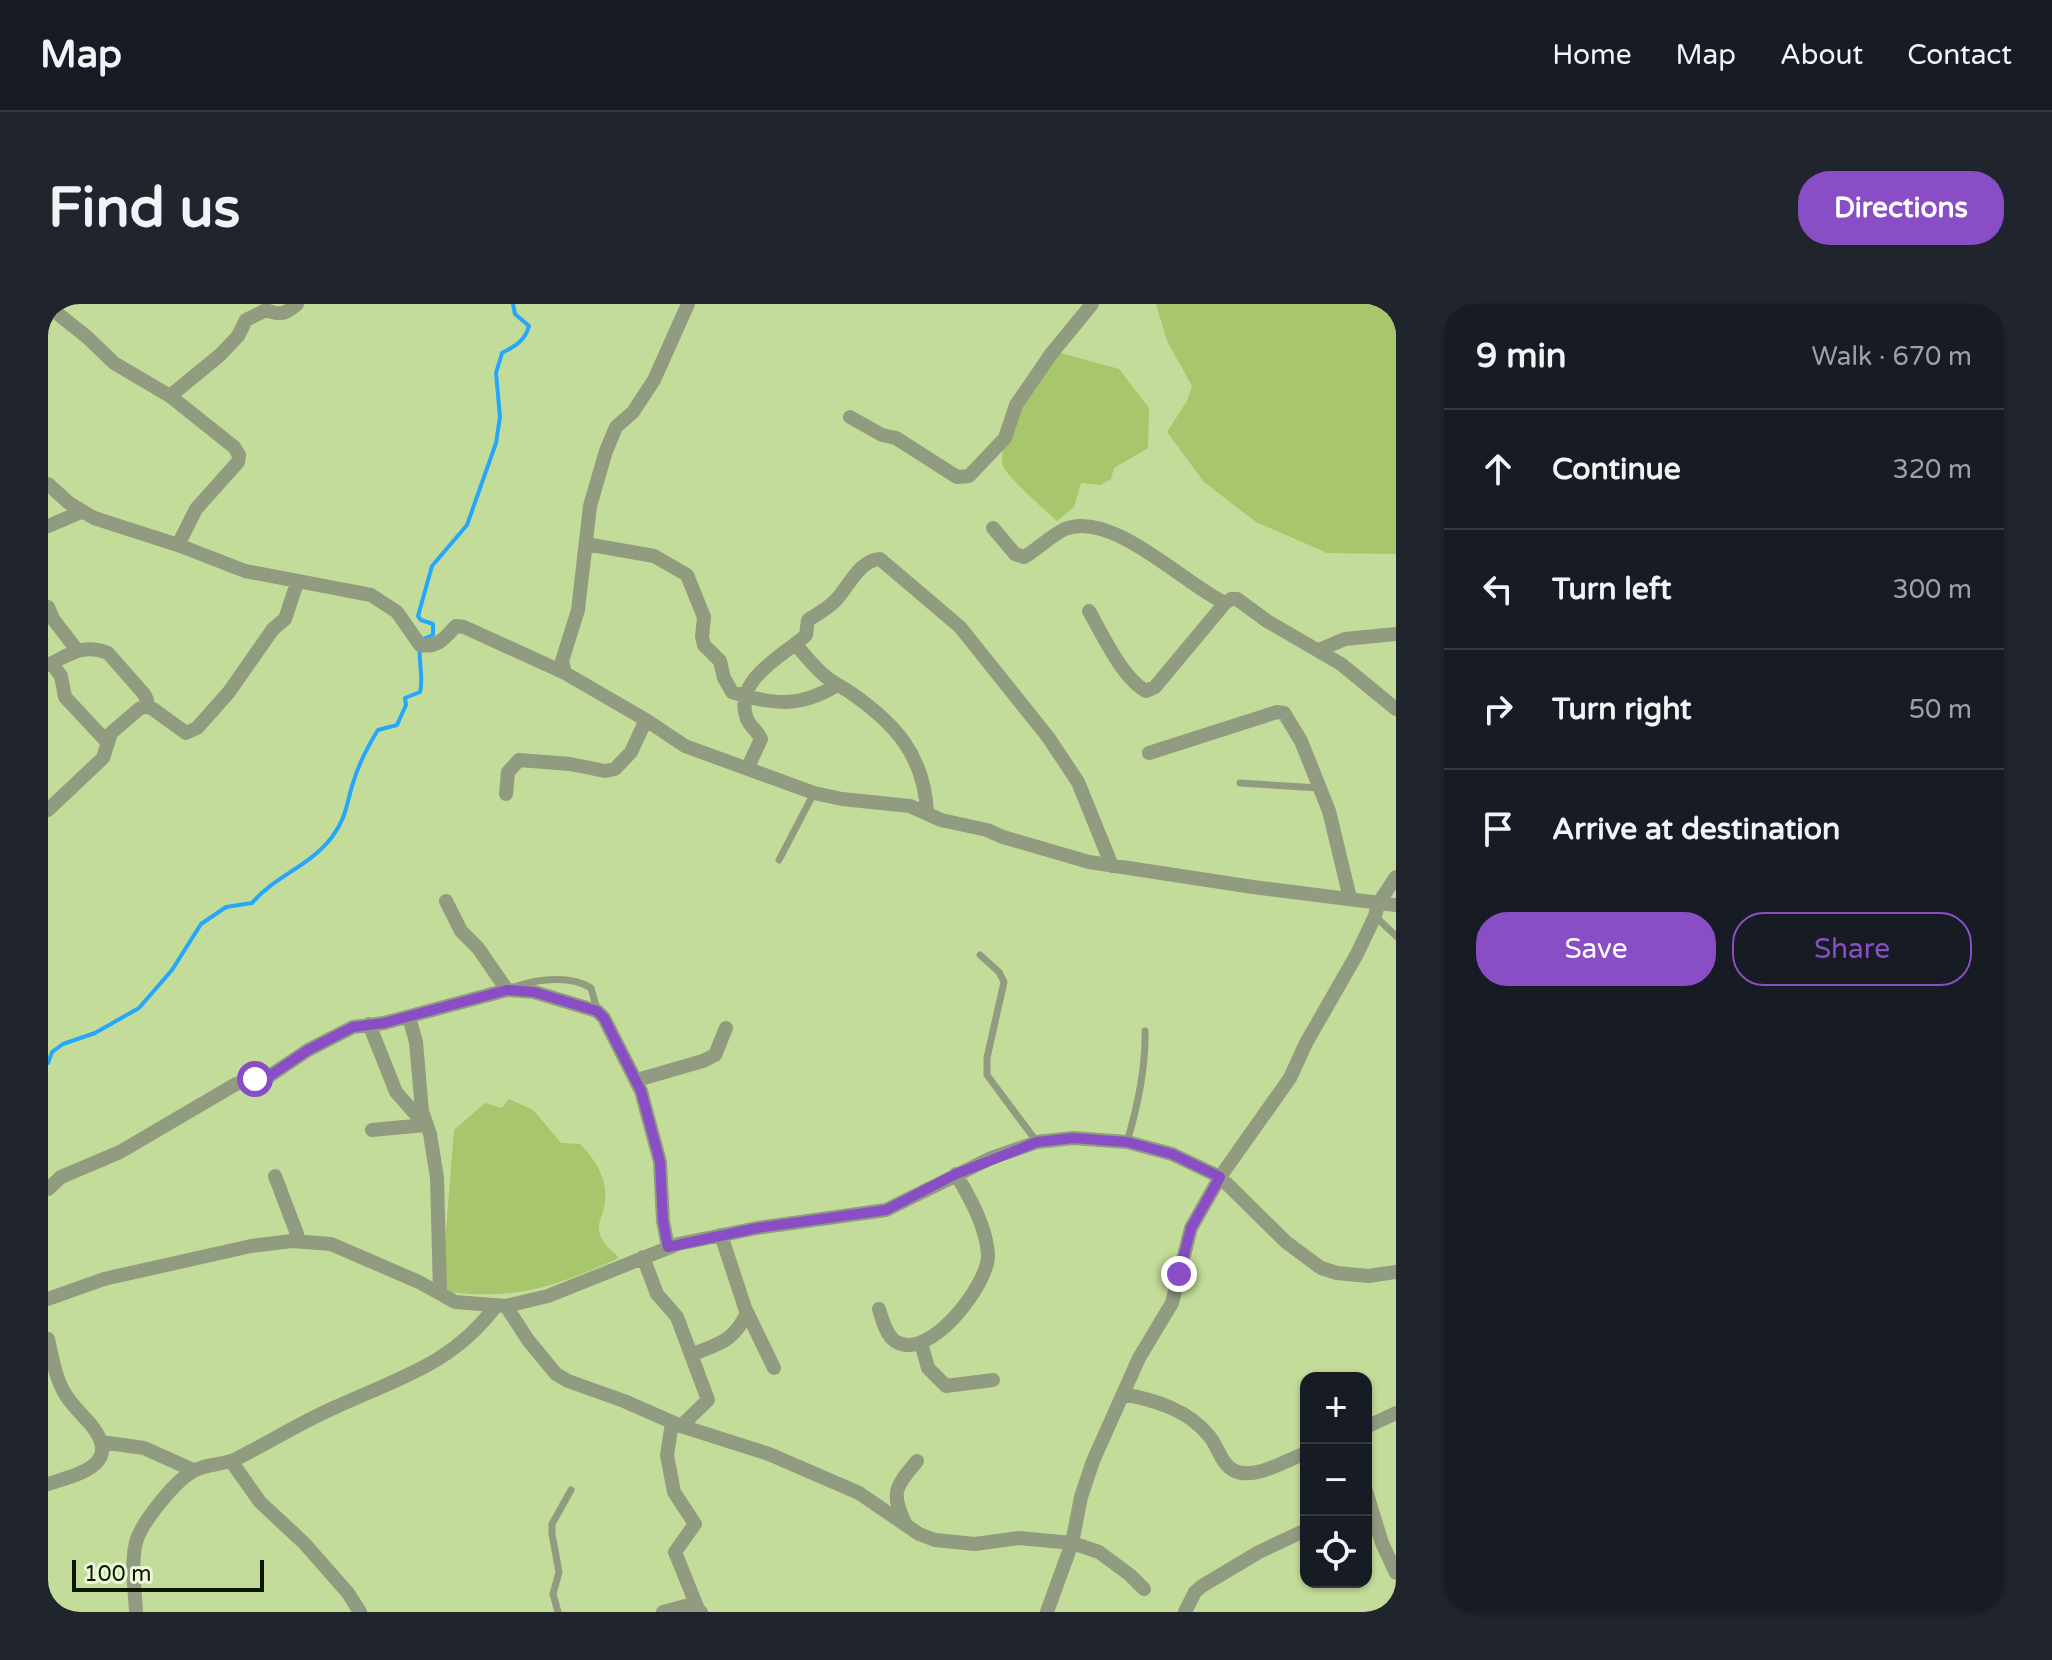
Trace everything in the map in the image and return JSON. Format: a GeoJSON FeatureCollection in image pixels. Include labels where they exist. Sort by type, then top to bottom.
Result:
{"type":"FeatureCollection","features":[{"type":"Feature","properties":{"kind":"street"},"geometry":{"type":"LineString","coordinates":[[170,396],[220,355],[238,336],[246,320],[265,307],[278,315],[297,304]]}},
{"type":"Feature","properties":{"kind":"street"},"geometry":{"type":"LineString","coordinates":[[565,673],[562,661],[578,610],[593,491],[611,436],[633,412],[654,380],[688,304]]}},
{"type":"Feature","properties":{"kind":"street"},"geometry":{"type":"LineString","coordinates":[[850,417],[882,435],[896,438],[957,477],[969,476],[1005,438],[1016,405],[1051,354],[1092,304]]}},
{"type":"Feature","properties":{"kind":"street"},"geometry":{"type":"LineString","coordinates":[[48,306],[114,363],[170,396],[234,447],[239,455],[238,462],[196,509],[178,545]]}},
{"type":"Feature","properties":{"kind":"street"},"geometry":{"type":"LineString","coordinates":[[48,484],[81,512],[245,571],[371,595],[397,612],[420,645],[429,647],[442,643],[456,626],[464,627],[565,673],[685,746],[814,793],[910,806],[954,824],[987,830],[1089,862],[1350,898],[1377,910],[1396,905]]}},
{"type":"Feature","properties":{"kind":"street"},"geometry":{"type":"LineString","coordinates":[[48,526],[81,512]]}},
{"type":"Feature","properties":{"kind":"street"},"geometry":{"type":"LineString","coordinates":[[993,528],[1015,554],[1024,557],[1068,528],[1099,527],[1146,551],[1210,596],[1225,603]]}},
{"type":"Feature","properties":{"kind":"street"},"geometry":{"type":"LineString","coordinates":[[586,544],[654,556],[687,575],[704,617],[704,645],[720,661],[724,678],[732,692],[782,703],[804,701],[837,685]]}},
{"type":"Feature","properties":{"kind":"street"},"geometry":{"type":"LineString","coordinates":[[748,767],[761,739],[748,723],[745,710],[746,696],[758,674],[770,661],[806,635],[808,620],[839,597],[844,587],[868,564],[880,559],[960,627],[1048,737],[1078,782],[1112,866]]}},
{"type":"Feature","properties":{"kind":"street"},"geometry":{"type":"LineString","coordinates":[[146,706],[186,733],[197,728],[229,692],[273,629],[285,619],[297,583]]}},
{"type":"Feature","properties":{"kind":"street"},"geometry":{"type":"LineString","coordinates":[[1089,611],[1114,655],[1146,691],[1155,687],[1225,603],[1237,599],[1267,621],[1319,650],[1396,709]]}},
{"type":"Feature","properties":{"kind":"street"},"geometry":{"type":"LineString","coordinates":[[48,607],[53,619],[77,650]]}},
{"type":"Feature","properties":{"kind":"street"},"geometry":{"type":"LineString","coordinates":[[1319,650],[1345,639],[1396,634]]}},
{"type":"Feature","properties":{"kind":"street"},"geometry":{"type":"LineString","coordinates":[[796,645],[825,676],[865,703],[894,728],[919,767],[927,812]]}},
{"type":"Feature","properties":{"kind":"street"},"geometry":{"type":"LineString","coordinates":[[107,742],[65,697],[61,676],[50,664],[77,650],[108,653],[144,694],[146,706]]}},
{"type":"Feature","properties":{"kind":"street"},"geometry":{"type":"LineString","coordinates":[[48,810],[103,758],[111,733],[146,706]]}},
{"type":"Feature","properties":{"kind":"street"},"geometry":{"type":"LineString","coordinates":[[1149,753],[1277,712],[1284,713],[1301,741],[1329,811],[1350,898]]}},
{"type":"Feature","properties":{"kind":"street"},"geometry":{"type":"LineString","coordinates":[[506,794],[508,772],[519,760],[570,764],[605,771],[615,769],[631,752],[646,720]]}},
{"type":"Feature","properties":{"kind":"street"},"geometry":{"type":"LineString","coordinates":[[1047,1612],[1072,1543],[1085,1485],[1139,1358],[1172,1303],[1191,1228],[1220,1177],[1290,1078],[1396,877]]}},
{"type":"Feature","properties":{"kind":"street"},"geometry":{"type":"LineString","coordinates":[[446,901],[461,931],[478,948],[507,990]]}},
{"type":"Feature","properties":{"kind":"street"},"geometry":{"type":"LineString","coordinates":[[48,1189],[61,1177],[120,1152],[236,1084],[268,1077],[353,1027],[409,1017],[507,990],[534,992],[597,1011],[604,1018],[624,1061],[637,1080],[660,1162],[663,1221],[668,1247]]}},
{"type":"Feature","properties":{"kind":"street"},"geometry":{"type":"LineString","coordinates":[[409,1017],[420,1063],[425,1125]]}},
{"type":"Feature","properties":{"kind":"street"},"geometry":{"type":"LineString","coordinates":[[369,1024],[396,1092],[430,1134],[437,1178],[440,1292]]}},
{"type":"Feature","properties":{"kind":"street"},"geometry":{"type":"LineString","coordinates":[[637,1080],[715,1055],[726,1028]]}},
{"type":"Feature","properties":{"kind":"street"},"geometry":{"type":"LineString","coordinates":[[372,1130],[425,1125]]}},
{"type":"Feature","properties":{"kind":"street"},"geometry":{"type":"LineString","coordinates":[[48,1299],[104,1279],[251,1246],[292,1241],[331,1244],[440,1292],[455,1302],[501,1306],[548,1296],[668,1247],[721,1235],[886,1210],[956,1174],[1037,1142],[1073,1138],[1127,1142],[1172,1154],[1220,1177],[1265,1224],[1321,1268],[1368,1276],[1396,1272]]}},
{"type":"Feature","properties":{"kind":"street"},"geometry":{"type":"LineString","coordinates":[[879,1309],[885,1327],[895,1341],[908,1346],[937,1334],[974,1291],[987,1264],[988,1254],[983,1230],[956,1174]]}},
{"type":"Feature","properties":{"kind":"street"},"geometry":{"type":"LineString","coordinates":[[275,1176],[297,1234],[292,1241]]}},
{"type":"Feature","properties":{"kind":"street"},"geometry":{"type":"LineString","coordinates":[[721,1235],[747,1313],[774,1368]]}},
{"type":"Feature","properties":{"kind":"street"},"geometry":{"type":"LineString","coordinates":[[643,1257],[657,1294],[677,1317],[708,1400],[676,1425],[667,1455],[674,1492],[695,1524],[676,1548],[675,1558],[700,1610]]}},
{"type":"Feature","properties":{"kind":"street"},"geometry":{"type":"LineString","coordinates":[[501,1306],[556,1374],[568,1381],[624,1401],[676,1425],[769,1454],[859,1493],[906,1526],[935,1540],[975,1544],[1019,1538],[1072,1543],[1099,1552],[1144,1589]]}},
{"type":"Feature","properties":{"kind":"street"},"geometry":{"type":"LineString","coordinates":[[136,1612],[134,1575],[137,1540],[173,1487],[193,1470],[231,1461],[338,1406],[400,1381],[445,1356],[501,1306]]}},
{"type":"Feature","properties":{"kind":"street"},"geometry":{"type":"LineString","coordinates":[[691,1355],[730,1340],[747,1313]]}},
{"type":"Feature","properties":{"kind":"street"},"geometry":{"type":"LineString","coordinates":[[48,1339],[58,1380],[66,1395],[95,1429],[101,1442],[101,1456],[94,1467],[48,1484]]}},
{"type":"Feature","properties":{"kind":"street"},"geometry":{"type":"LineString","coordinates":[[921,1343],[928,1368],[946,1386],[993,1380]]}},
{"type":"Feature","properties":{"kind":"street"},"geometry":{"type":"LineString","coordinates":[[1123,1394],[1176,1409],[1197,1423],[1208,1434],[1228,1466],[1236,1472],[1254,1472],[1300,1455]]}},
{"type":"Feature","properties":{"kind":"street"},"geometry":{"type":"LineString","coordinates":[[1372,1424],[1396,1413]]}},
{"type":"Feature","properties":{"kind":"street"},"geometry":{"type":"LineString","coordinates":[[101,1442],[144,1448],[193,1470]]}},
{"type":"Feature","properties":{"kind":"street"},"geometry":{"type":"LineString","coordinates":[[231,1461],[260,1502],[304,1543],[348,1593],[360,1612]]}},
{"type":"Feature","properties":{"kind":"street"},"geometry":{"type":"LineString","coordinates":[[906,1526],[895,1496],[898,1483],[917,1461]]}},
{"type":"Feature","properties":{"kind":"street"},"geometry":{"type":"LineString","coordinates":[[1372,1512],[1396,1573]]}},
{"type":"Feature","properties":{"kind":"street"},"geometry":{"type":"LineString","coordinates":[[1185,1612],[1195,1592],[1202,1586],[1259,1552],[1300,1533]]}},
{"type":"Feature","properties":{"kind":"street"},"geometry":{"type":"LineString","coordinates":[[663,1612],[689,1605],[700,1610]]}},
{"type":"Feature","properties":{"kind":"lane"},"geometry":{"type":"LineString","coordinates":[[1240,783],[1319,788]]}},
{"type":"Feature","properties":{"kind":"lane"},"geometry":{"type":"LineString","coordinates":[[779,860],[814,793]]}},
{"type":"Feature","properties":{"kind":"lane"},"geometry":{"type":"LineString","coordinates":[[1377,910],[1396,936]]}},
{"type":"Feature","properties":{"kind":"lane"},"geometry":{"type":"LineString","coordinates":[[980,955],[999,972],[1004,982],[987,1058],[987,1075],[1037,1142]]}},
{"type":"Feature","properties":{"kind":"lane"},"geometry":{"type":"LineString","coordinates":[[507,990],[532,981],[580,981],[591,988],[597,1011]]}},
{"type":"Feature","properties":{"kind":"lane"},"geometry":{"type":"LineString","coordinates":[[1127,1142],[1146,1059],[1145,1031]]}},
{"type":"Feature","properties":{"kind":"lane"},"geometry":{"type":"LineString","coordinates":[[558,1612],[553,1594],[559,1572],[552,1524],[571,1490]]}},
{"type":"Feature","properties":{"kind":"green space"},"geometry":{"type":"Polygon","coordinates":[[[1156,304],[1396,304],[1396,554],[1327,553],[1256,522],[1204,482],[1167,432],[1187,401],[1192,386],[1167,341],[1156,304]]]}},
{"type":"Feature","properties":{"kind":"green space"},"geometry":{"type":"Polygon","coordinates":[[[1057,352],[1119,369],[1149,408],[1148,448],[1114,468],[1111,479],[1101,485],[1081,483],[1074,507],[1057,521],[1008,473],[1002,457],[1020,408],[1057,352]]]}},
{"type":"Feature","properties":{"kind":"green space"},"geometry":{"type":"Polygon","coordinates":[[[509,1099],[533,1110],[561,1143],[580,1144],[595,1163],[605,1193],[600,1234],[619,1258],[575,1277],[535,1289],[494,1294],[446,1292],[445,1243],[454,1130],[485,1103],[502,1108],[509,1099]]]}},
{"type":"Feature","properties":{"kind":"waterway"},"geometry":{"type":"LineString","coordinates":[[423,639],[433,635],[433,624],[418,616],[432,566],[467,525],[496,443],[500,417],[496,373],[502,353],[522,339],[529,326],[515,314],[513,304]]}},
{"type":"Feature","properties":{"kind":"waterway"},"geometry":{"type":"LineString","coordinates":[[48,1063],[52,1052],[63,1044],[95,1033],[139,1008],[172,970],[201,924],[226,907],[252,903],[332,837],[346,809],[359,766],[378,730],[397,725],[406,705],[405,698],[420,692],[420,646]]}},
{"type":"Feature","properties":{"kind":"route"},"geometry":{"type":"LineString","coordinates":[[255,1079],[268,1077],[308,1050],[353,1027],[384,1023],[507,990],[534,992],[597,1011],[604,1018],[624,1061],[637,1080],[660,1162],[663,1221],[668,1247],[757,1228],[886,1210],[991,1158],[1037,1142],[1073,1138],[1127,1142],[1172,1154],[1220,1177],[1191,1228],[1179,1274]]}}]}
